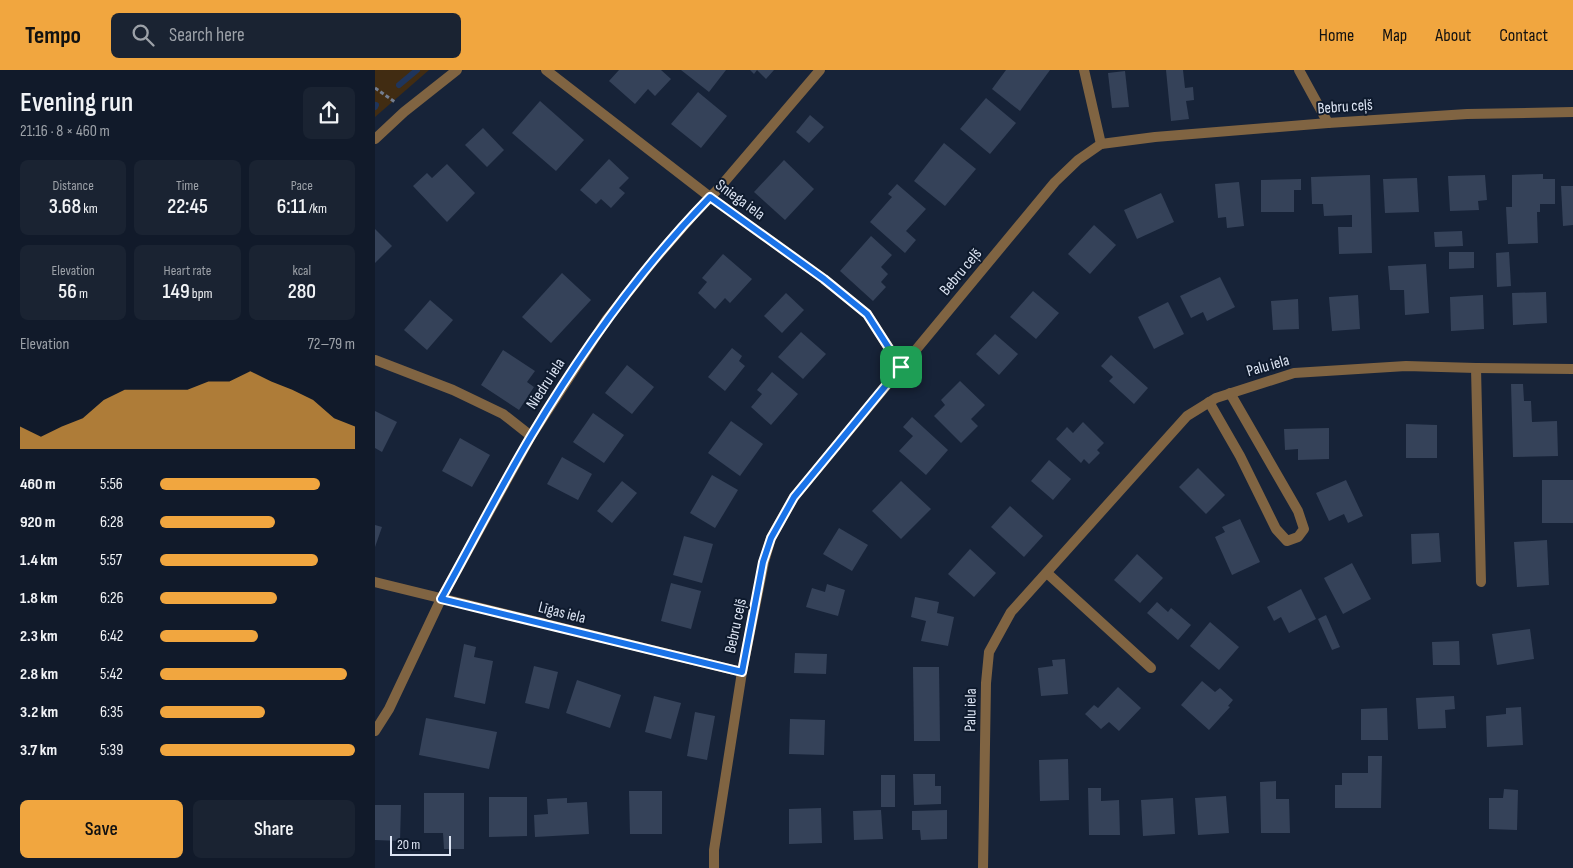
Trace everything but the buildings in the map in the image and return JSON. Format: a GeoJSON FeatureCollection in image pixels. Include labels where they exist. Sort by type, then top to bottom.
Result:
{"type":"FeatureCollection","features":[{"type":"Feature","properties":{"kind":"street"},"geometry":{"type":"LineString","coordinates":[[375,139],[404,112],[457,70]]}},
{"type":"Feature","properties":{"kind":"street","name":"Sniega iela"},"geometry":{"type":"LineString","coordinates":[[546,70],[710,197],[824,279],[867,314],[901,367]]}},
{"type":"Feature","properties":{"kind":"street","name":"Niedru iela"},"geometry":{"type":"LineString","coordinates":[[375,731],[389,709],[441,599],[531,436],[607,319],[654,260],[820,70]]}},
{"type":"Feature","properties":{"kind":"street"},"geometry":{"type":"LineString","coordinates":[[1084,70],[1101,144]]}},
{"type":"Feature","properties":{"kind":"street"},"geometry":{"type":"LineString","coordinates":[[1299,70],[1328,123]]}},
{"type":"Feature","properties":{"kind":"street","name":"Bebru ceļš"},"geometry":{"type":"LineString","coordinates":[[714,868],[714,850],[742,672],[763,562],[771,538],[794,497],[1055,182],[1078,160],[1101,144],[1155,137],[1467,114],[1573,112]]}},
{"type":"Feature","properties":{"kind":"street"},"geometry":{"type":"LineString","coordinates":[[375,360],[453,390],[503,414],[531,436]]}},
{"type":"Feature","properties":{"kind":"street","name":"Palu iela"},"geometry":{"type":"LineString","coordinates":[[983,868],[986,683],[989,652],[1011,612],[1187,416],[1209,402],[1294,373],[1407,366],[1573,369]]}},
{"type":"Feature","properties":{"kind":"street"},"geometry":{"type":"LineString","coordinates":[[1476,368],[1481,582]]}},
{"type":"Feature","properties":{"kind":"street"},"geometry":{"type":"LineString","coordinates":[[1209,402],[1240,456],[1276,530],[1287,541],[1298,537],[1304,529],[1298,510],[1230,394]]}},
{"type":"Feature","properties":{"kind":"street"},"geometry":{"type":"LineString","coordinates":[[1047,573],[1151,668]]}},
{"type":"Feature","properties":{"kind":"street","name":"Līgas iela"},"geometry":{"type":"LineString","coordinates":[[375,582],[742,672]]}},
{"type":"Feature","properties":{"kind":"path"},"geometry":{"type":"LineString","coordinates":[[375,88],[397,104]]}},
{"type":"Feature","properties":{"kind":"shaded area"},"geometry":{"type":"Polygon","coordinates":[[[375,70],[429,70],[375,117],[375,70]]]}},
{"type":"Feature","properties":{"kind":"waterway"},"geometry":{"type":"LineString","coordinates":[[399,85],[417,70]]}},
{"type":"Feature","properties":{"kind":"route"},"geometry":{"type":"LineString","coordinates":[[710,197],[824,279],[867,314],[901,367],[794,497],[771,538],[763,562],[742,672],[441,599],[531,436],[607,319],[654,260],[710,197]]}}]}
